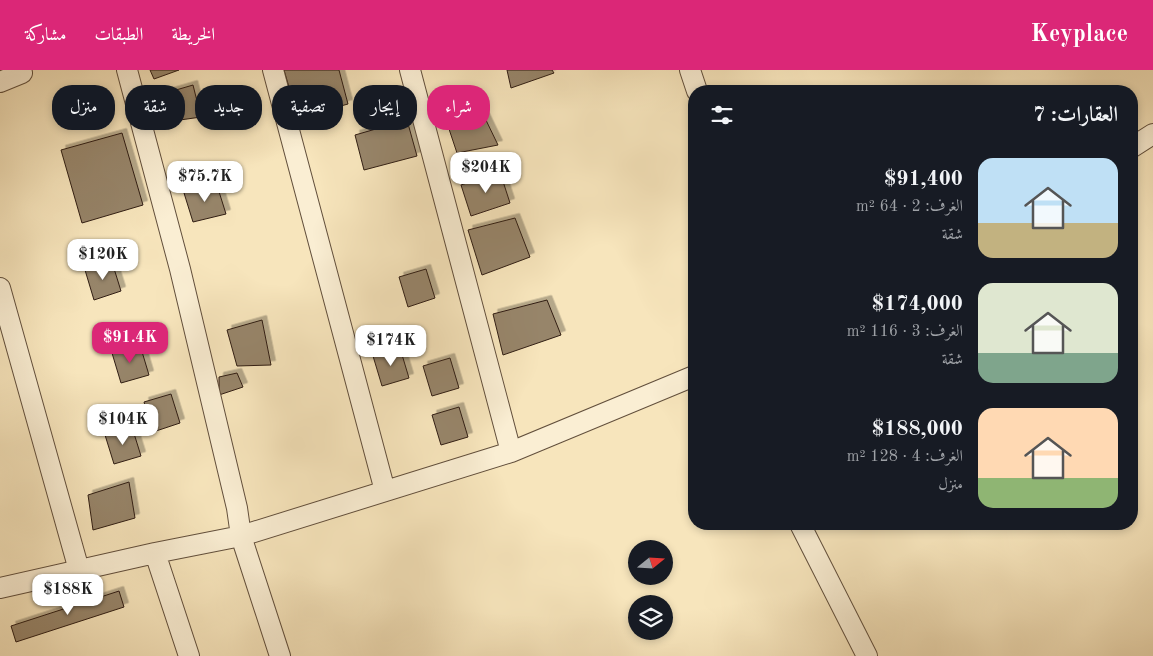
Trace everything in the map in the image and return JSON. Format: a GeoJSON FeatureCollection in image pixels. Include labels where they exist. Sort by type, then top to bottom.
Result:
{"type":"FeatureCollection","features":[{"type":"Feature","properties":{"kind":"street"},"geometry":{"type":"LineString","coordinates":[[127,70],[180,269],[237,508],[241,536],[280,656]]}},
{"type":"Feature","properties":{"kind":"street"},"geometry":{"type":"LineString","coordinates":[[273,70],[385,491]]}},
{"type":"Feature","properties":{"kind":"street"},"geometry":{"type":"LineString","coordinates":[[410,70],[511,452]]}},
{"type":"Feature","properties":{"kind":"street"},"geometry":{"type":"LineString","coordinates":[[690,70],[695,85]]}},
{"type":"Feature","properties":{"kind":"street"},"geometry":{"type":"LineString","coordinates":[[0,82],[22,73]]}},
{"type":"Feature","properties":{"kind":"street"},"geometry":{"type":"LineString","coordinates":[[1138,144],[1153,134]]}},
{"type":"Feature","properties":{"kind":"street"},"geometry":{"type":"LineString","coordinates":[[0,288],[79,570]]}},
{"type":"Feature","properties":{"kind":"street"},"geometry":{"type":"LineString","coordinates":[[0,588],[155,552],[241,536],[511,452],[688,378]]}},
{"type":"Feature","properties":{"kind":"street"},"geometry":{"type":"LineString","coordinates":[[803,530],[867,656]]}},
{"type":"Feature","properties":{"kind":"street"},"geometry":{"type":"LineString","coordinates":[[155,552],[189,656]]}},
{"type":"Feature","properties":{"kind":"building"},"geometry":{"type":"Polygon","coordinates":[[[150,70],[179,70],[154,79],[150,70]]]}},
{"type":"Feature","properties":{"kind":"building"},"geometry":{"type":"Polygon","coordinates":[[[284,70],[339,70],[343,85],[288,85],[284,70]]]}},
{"type":"Feature","properties":{"kind":"building"},"geometry":{"type":"Polygon","coordinates":[[[507,70],[552,70],[554,73],[511,88],[507,70]]]}},
{"type":"Feature","properties":{"kind":"building"},"geometry":{"type":"Polygon","coordinates":[[[193,85],[195,93],[195,118],[185,119],[185,87],[193,85]]]}},
{"type":"Feature","properties":{"kind":"building"},"geometry":{"type":"Polygon","coordinates":[[[343,85],[348,104],[343,105],[343,85]]]}},
{"type":"Feature","properties":{"kind":"building"},"geometry":{"type":"Polygon","coordinates":[[[490,128],[498,145],[457,153],[449,130],[490,130],[490,128]]]}},
{"type":"Feature","properties":{"kind":"building"},"geometry":{"type":"Polygon","coordinates":[[[372,130],[410,130],[417,156],[364,170],[355,135],[372,130]]]}},
{"type":"Feature","properties":{"kind":"building"},"geometry":{"type":"Polygon","coordinates":[[[122,133],[143,205],[82,223],[61,150],[122,133]]]}},
{"type":"Feature","properties":{"kind":"building"},"geometry":{"type":"Polygon","coordinates":[[[500,172],[510,203],[471,216],[461,185],[500,172]]]}},
{"type":"Feature","properties":{"kind":"building"},"geometry":{"type":"Polygon","coordinates":[[[216,182],[226,214],[193,222],[184,193],[216,182]]]}},
{"type":"Feature","properties":{"kind":"building"},"geometry":{"type":"Polygon","coordinates":[[[515,218],[530,257],[482,275],[468,230],[515,218]]]}},
{"type":"Feature","properties":{"kind":"building"},"geometry":{"type":"Polygon","coordinates":[[[112,262],[121,291],[94,300],[85,270],[112,262]]]}},
{"type":"Feature","properties":{"kind":"building"},"geometry":{"type":"Polygon","coordinates":[[[426,269],[435,298],[408,307],[399,277],[426,269]]]}},
{"type":"Feature","properties":{"kind":"building"},"geometry":{"type":"Polygon","coordinates":[[[547,300],[561,335],[503,355],[493,314],[547,300]]]}},
{"type":"Feature","properties":{"kind":"building"},"geometry":{"type":"Polygon","coordinates":[[[262,320],[271,365],[237,366],[227,330],[262,320]]]}},
{"type":"Feature","properties":{"kind":"building"},"geometry":{"type":"Polygon","coordinates":[[[140,345],[149,375],[121,383],[112,353],[140,345]]]}},
{"type":"Feature","properties":{"kind":"building"},"geometry":{"type":"Polygon","coordinates":[[[400,348],[409,378],[382,386],[373,356],[400,348]]]}},
{"type":"Feature","properties":{"kind":"building"},"geometry":{"type":"Polygon","coordinates":[[[450,358],[459,388],[432,396],[423,366],[450,358]]]}},
{"type":"Feature","properties":{"kind":"building"},"geometry":{"type":"Polygon","coordinates":[[[237,373],[243,387],[219,395],[219,377],[237,373]]]}},
{"type":"Feature","properties":{"kind":"building"},"geometry":{"type":"Polygon","coordinates":[[[171,394],[180,423],[153,432],[144,402],[171,394]]]}},
{"type":"Feature","properties":{"kind":"building"},"geometry":{"type":"Polygon","coordinates":[[[459,407],[468,437],[441,445],[432,415],[459,407]]]}},
{"type":"Feature","properties":{"kind":"building"},"geometry":{"type":"Polygon","coordinates":[[[132,427],[141,456],[114,464],[105,435],[132,427]]]}},
{"type":"Feature","properties":{"kind":"building"},"geometry":{"type":"Polygon","coordinates":[[[129,482],[135,518],[93,530],[88,495],[129,482]]]}},
{"type":"Feature","properties":{"kind":"building"},"geometry":{"type":"Polygon","coordinates":[[[119,591],[124,607],[16,642],[11,626],[119,591]]]}}]}
